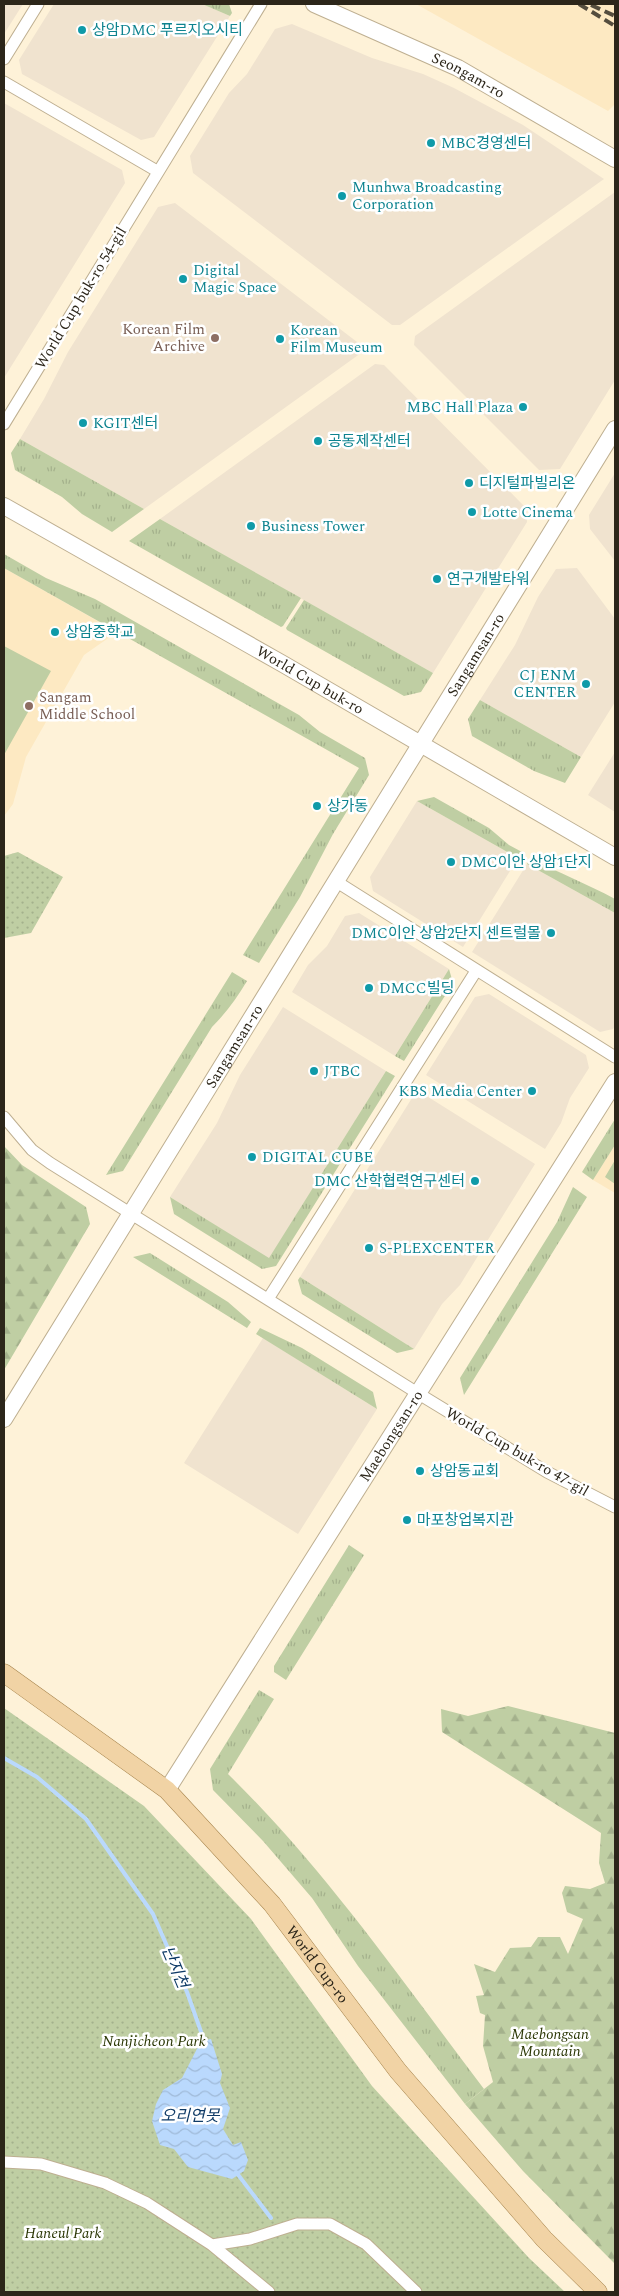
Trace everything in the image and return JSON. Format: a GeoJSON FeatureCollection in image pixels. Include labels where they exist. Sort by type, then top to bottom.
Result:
{"type":"FeatureCollection","features":[{"type":"Feature","properties":{"kind":"main road","name":"Seongam-ro"},"geometry":{"type":"LineString","coordinates":[[314,4],[458,68],[615,159]]}},
{"type":"Feature","properties":{"kind":"main road","name":"Sangamsan-ro"},"geometry":{"type":"LineString","coordinates":[[4,1419],[615,429]]}},
{"type":"Feature","properties":{"kind":"main road","name":"World Cup buk-ro"},"geometry":{"type":"LineString","coordinates":[[4,506],[283,664],[615,857]]}},
{"type":"Feature","properties":{"kind":"main road","name":"Maebongsan-ro"},"geometry":{"type":"LineString","coordinates":[[167,1790],[615,1082]]}},
{"type":"Feature","properties":{"kind":"main road","name":"World Cup-ro"},"geometry":{"type":"LineString","coordinates":[[4,1674],[167,1790],[272,1904],[404,2078],[544,2239],[598,2292]]}},
{"type":"Feature","properties":{"kind":"street"},"geometry":{"type":"LineString","coordinates":[[4,59],[38,4]]}},
{"type":"Feature","properties":{"kind":"street","name":"World Cup buk-ro 54-gil"},"geometry":{"type":"LineString","coordinates":[[4,424],[157,171],[261,4]]}},
{"type":"Feature","properties":{"kind":"street"},"geometry":{"type":"LineString","coordinates":[[4,82],[157,171]]}},
{"type":"Feature","properties":{"kind":"street"},"geometry":{"type":"LineString","coordinates":[[337,882],[615,1057]]}},
{"type":"Feature","properties":{"kind":"street"},"geometry":{"type":"LineString","coordinates":[[268,1299],[476,970]]}},
{"type":"Feature","properties":{"kind":"street"},"geometry":{"type":"LineString","coordinates":[[4,1117],[32,1150],[419,1394]]}},
{"type":"Feature","properties":{"kind":"street","name":"World Cup buk-ro 47-gil"},"geometry":{"type":"LineString","coordinates":[[419,1394],[547,1472],[615,1507]]}},
{"type":"Feature","properties":{"kind":"street"},"geometry":{"type":"LineString","coordinates":[[4,2162],[41,2164],[105,2183],[147,2204],[212,2245],[269,2292]]}},
{"type":"Feature","properties":{"kind":"street"},"geometry":{"type":"LineString","coordinates":[[212,2245],[250,2239],[297,2224],[330,2224],[366,2244],[416,2292]]}},
{"type":"Feature","properties":{"kind":"shaded area"},"geometry":{"type":"Polygon","coordinates":[[[4,4],[23,4],[4,34],[4,4]]]}},
{"type":"Feature","properties":{"kind":"shaded area"},"geometry":{"type":"Polygon","coordinates":[[[54,4],[202,4],[230,16],[154,137],[141,140],[22,74],[19,60],[54,4]]]}},
{"type":"Feature","properties":{"kind":"shaded area"},"geometry":{"type":"Polygon","coordinates":[[[416,4],[615,4],[615,104],[608,111],[416,4]]]}},
{"type":"Feature","properties":{"kind":"shaded area"},"geometry":{"type":"Polygon","coordinates":[[[292,24],[372,58],[423,74],[454,88],[523,125],[604,179],[400,325],[392,325],[193,173],[190,156],[229,93],[247,74],[275,29],[292,24]]]}},
{"type":"Feature","properties":{"kind":"shaded area"},"geometry":{"type":"Polygon","coordinates":[[[4,103],[122,170],[125,183],[4,378],[4,103]]]}},
{"type":"Feature","properties":{"kind":"shaded area"},"geometry":{"type":"Polygon","coordinates":[[[615,192],[615,380],[560,469],[539,470],[414,345],[415,336],[615,192]]]}},
{"type":"Feature","properties":{"kind":"shaded area"},"geometry":{"type":"Polygon","coordinates":[[[175,203],[361,345],[361,353],[144,509],[20,439],[44,399],[68,352],[158,207],[175,203]]]}},
{"type":"Feature","properties":{"kind":"shaded area"},"geometry":{"type":"Polygon","coordinates":[[[375,364],[384,365],[526,508],[527,522],[433,673],[160,519],[375,364]]]}},
{"type":"Feature","properties":{"kind":"shaded area"},"geometry":{"type":"Polygon","coordinates":[[[615,473],[615,561],[590,529],[589,515],[615,473]]]}},
{"type":"Feature","properties":{"kind":"shaded area","name":"Sangam Middle School"},"geometry":{"type":"Polygon","coordinates":[[[4,568],[117,632],[84,655],[26,757],[13,804],[4,816],[4,568]]]}},
{"type":"Feature","properties":{"kind":"shaded area"},"geometry":{"type":"Polygon","coordinates":[[[577,568],[615,619],[615,702],[581,757],[480,700],[515,645],[538,597],[556,569],[577,568]]]}},
{"type":"Feature","properties":{"kind":"shaded area"},"geometry":{"type":"Polygon","coordinates":[[[615,752],[615,812],[588,795],[615,752]]]}},
{"type":"Feature","properties":{"kind":"shaded area"},"geometry":{"type":"Polygon","coordinates":[[[417,801],[518,858],[463,947],[373,891],[370,877],[417,801]]]}},
{"type":"Feature","properties":{"kind":"shaded area"},"geometry":{"type":"Polygon","coordinates":[[[527,864],[615,913],[615,1026],[613,1029],[600,1032],[472,952],[527,864]]]}},
{"type":"Feature","properties":{"kind":"shaded area"},"geometry":{"type":"Polygon","coordinates":[[[359,913],[449,969],[395,1056],[292,992],[308,965],[327,946],[345,916],[359,913]]]}},
{"type":"Feature","properties":{"kind":"shaded area"},"geometry":{"type":"Polygon","coordinates":[[[489,994],[586,1055],[589,1068],[570,1098],[561,1123],[545,1149],[426,1075],[475,997],[489,994]]]}},
{"type":"Feature","properties":{"kind":"shaded area"},"geometry":{"type":"Polygon","coordinates":[[[283,1007],[386,1071],[269,1259],[170,1197],[217,1123],[240,1075],[283,1007]]]}},
{"type":"Feature","properties":{"kind":"shaded area"},"geometry":{"type":"Polygon","coordinates":[[[417,1090],[535,1164],[460,1285],[442,1304],[414,1349],[300,1277],[417,1090]]]}},
{"type":"Feature","properties":{"kind":"shaded area"},"geometry":{"type":"Polygon","coordinates":[[[615,1145],[615,1193],[593,1180],[615,1145]]]}},
{"type":"Feature","properties":{"kind":"shaded area"},"geometry":{"type":"Polygon","coordinates":[[[263,1338],[377,1409],[298,1534],[184,1463],[263,1338]]]}},
{"type":"Feature","properties":{"kind":"green space"},"geometry":{"type":"Polygon","coordinates":[[[202,4],[229,4],[232,13],[230,16],[202,4]]]}},
{"type":"Feature","properties":{"kind":"green space"},"geometry":{"type":"Polygon","coordinates":[[[20,439],[144,509],[112,532],[82,514],[62,497],[15,470],[11,453],[20,439]]]}},
{"type":"Feature","properties":{"kind":"green space"},"geometry":{"type":"Polygon","coordinates":[[[160,519],[301,598],[283,626],[281,627],[129,541],[160,519]]]}},
{"type":"Feature","properties":{"kind":"green space"},"geometry":{"type":"Polygon","coordinates":[[[4,554],[46,578],[95,599],[299,715],[320,732],[365,758],[369,775],[333,834],[300,897],[259,963],[243,955],[359,768],[4,568],[4,554]]]}},
{"type":"Feature","properties":{"kind":"green space"},"geometry":{"type":"Polygon","coordinates":[[[304,600],[433,673],[421,692],[404,696],[287,630],[286,628],[304,600]]]}},
{"type":"Feature","properties":{"kind":"green space"},"geometry":{"type":"Polygon","coordinates":[[[4,646],[51,671],[4,755],[4,646]]]}},
{"type":"Feature","properties":{"kind":"green space"},"geometry":{"type":"Polygon","coordinates":[[[480,700],[581,757],[565,783],[534,771],[472,736],[468,719],[480,700]]]}},
{"type":"Feature","properties":{"kind":"green space"},"geometry":{"type":"Polygon","coordinates":[[[434,797],[489,828],[509,845],[522,852],[518,858],[417,801],[434,797]]]}},
{"type":"Feature","properties":{"kind":"green space"},"geometry":{"type":"Polygon","coordinates":[[[18,852],[63,877],[31,933],[4,938],[4,856],[18,852]]]}},
{"type":"Feature","properties":{"kind":"green space"},"geometry":{"type":"Polygon","coordinates":[[[531,858],[615,899],[615,913],[527,864],[531,858]]]}},
{"type":"Feature","properties":{"kind":"green space"},"geometry":{"type":"Polygon","coordinates":[[[449,969],[453,983],[404,1061],[395,1056],[449,969]]]}},
{"type":"Feature","properties":{"kind":"green space"},"geometry":{"type":"Polygon","coordinates":[[[232,972],[247,981],[227,1011],[212,1027],[123,1171],[106,1175],[232,972]]]}},
{"type":"Feature","properties":{"kind":"green space"},"geometry":{"type":"Polygon","coordinates":[[[386,1071],[395,1076],[276,1266],[262,1269],[174,1214],[170,1197],[269,1258],[386,1071]]]}},
{"type":"Feature","properties":{"kind":"green space"},"geometry":{"type":"Polygon","coordinates":[[[615,1119],[615,1145],[593,1180],[582,1172],[615,1119]]]}},
{"type":"Feature","properties":{"kind":"green space"},"geometry":{"type":"Polygon","coordinates":[[[4,1146],[22,1165],[86,1207],[90,1224],[4,1370],[4,1146]]]}},
{"type":"Feature","properties":{"kind":"green space"},"geometry":{"type":"Polygon","coordinates":[[[615,1160],[615,1184],[605,1177],[615,1160]]]}},
{"type":"Feature","properties":{"kind":"green space"},"geometry":{"type":"Polygon","coordinates":[[[573,1187],[587,1197],[464,1395],[460,1378],[557,1222],[573,1187]]]}},
{"type":"Feature","properties":{"kind":"green space"},"geometry":{"type":"Polygon","coordinates":[[[150,1253],[228,1302],[251,1322],[247,1328],[133,1257],[150,1253]]]}},
{"type":"Feature","properties":{"kind":"green space"},"geometry":{"type":"Polygon","coordinates":[[[300,1277],[414,1349],[397,1353],[302,1294],[298,1280],[300,1277]]]}},
{"type":"Feature","properties":{"kind":"green space"},"geometry":{"type":"Polygon","coordinates":[[[260,1328],[302,1348],[373,1392],[377,1409],[256,1334],[260,1328]]]}},
{"type":"Feature","properties":{"kind":"green space"},"geometry":{"type":"Polygon","coordinates":[[[349,1545],[364,1555],[286,1680],[274,1672],[274,1666],[349,1545]]]}},
{"type":"Feature","properties":{"kind":"green space"},"geometry":{"type":"Polygon","coordinates":[[[259,1690],[274,1699],[228,1774],[263,1810],[330,1887],[393,1967],[484,2089],[465,2104],[358,1966],[312,1898],[263,1841],[213,1790],[210,1769],[259,1690]]]}},
{"type":"Feature","properties":{"kind":"green space","name":"Maebongsan Mountain"},"geometry":{"type":"Polygon","coordinates":[[[508,1706],[615,1733],[615,2264],[523,2171],[465,2104],[493,2082],[483,2046],[485,2015],[480,2013],[476,1996],[484,1995],[474,1964],[495,1972],[510,1948],[531,1947],[538,1937],[560,1937],[568,1954],[583,1919],[567,1912],[562,1893],[565,1886],[590,1889],[605,1883],[599,1863],[601,1833],[442,1732],[441,1709],[468,1716],[508,1706]]]}},
{"type":"Feature","properties":{"kind":"green space","name":"Nanjicheon Park"},"geometry":{"type":"Polygon","coordinates":[[[4,1708],[144,1806],[251,1919],[372,2086],[529,2258],[565,2292],[4,2292],[4,1708]]]}},
{"type":"Feature","properties":{"kind":"water","name":"오리연못"},"geometry":{"type":"Polygon","coordinates":[[[211,2039],[222,2074],[220,2083],[230,2108],[223,2129],[233,2145],[241,2142],[248,2160],[244,2171],[232,2179],[188,2167],[174,2149],[160,2145],[152,2121],[156,2104],[163,2090],[182,2078],[201,2041],[211,2039]]]}},
{"type":"Feature","properties":{"kind":"waterway","name":"난지천"},"geometry":{"type":"LineString","coordinates":[[4,1758],[37,1777],[86,1819],[153,1914],[187,1992],[205,2043]]}},
{"type":"Feature","properties":{"kind":"waterway","name":"난지천"},"geometry":{"type":"LineString","coordinates":[[236,2172],[271,2218]]}},
{"type":"Feature","properties":{"kind":"railway"},"geometry":{"type":"LineString","coordinates":[[579,4],[615,26]]}},
{"type":"Feature","properties":{"kind":"railway"},"geometry":{"type":"LineString","coordinates":[[591,5],[615,16]]}},
{"type":"Feature","properties":{"kind":"place","name":"상암DMC 푸르지오시티"},"geometry":{"type":"Point","coordinates":[82,30]}},
{"type":"Feature","properties":{"kind":"place","name":"MBC경영센터"},"geometry":{"type":"Point","coordinates":[431,143]}},
{"type":"Feature","properties":{"kind":"place","name":"Munhwa Broadcasting Corporation"},"geometry":{"type":"Point","coordinates":[342,196]}},
{"type":"Feature","properties":{"kind":"place","name":"Digital Magic Space"},"geometry":{"type":"Point","coordinates":[183,279]}},
{"type":"Feature","properties":{"kind":"place","name":"Korean Film Archive"},"geometry":{"type":"Point","coordinates":[215,338]}},
{"type":"Feature","properties":{"kind":"place","name":"Korean Film Museum"},"geometry":{"type":"Point","coordinates":[280,339]}},
{"type":"Feature","properties":{"kind":"place","name":"MBC Hall Plaza"},"geometry":{"type":"Point","coordinates":[523,407]}},
{"type":"Feature","properties":{"kind":"place","name":"KGIT센터"},"geometry":{"type":"Point","coordinates":[83,423]}},
{"type":"Feature","properties":{"kind":"place","name":"공동제작센터"},"geometry":{"type":"Point","coordinates":[318,441]}},
{"type":"Feature","properties":{"kind":"place","name":"디지털파빌리온"},"geometry":{"type":"Point","coordinates":[469,483]}},
{"type":"Feature","properties":{"kind":"place","name":"Lotte Cinema"},"geometry":{"type":"Point","coordinates":[472,512]}},
{"type":"Feature","properties":{"kind":"place","name":"Business Tower"},"geometry":{"type":"Point","coordinates":[251,526]}},
{"type":"Feature","properties":{"kind":"place","name":"연구개발타워"},"geometry":{"type":"Point","coordinates":[437,579]}},
{"type":"Feature","properties":{"kind":"place","name":"상암중학교"},"geometry":{"type":"Point","coordinates":[55,632]}},
{"type":"Feature","properties":{"kind":"place","name":"CJ ENM CENTER"},"geometry":{"type":"Point","coordinates":[586,684]}},
{"type":"Feature","properties":{"kind":"place","name":"Sangam Middle School"},"geometry":{"type":"Point","coordinates":[29,706]}},
{"type":"Feature","properties":{"kind":"place","name":"상가동"},"geometry":{"type":"Point","coordinates":[317,806]}},
{"type":"Feature","properties":{"kind":"place","name":"DMC이안 상암1단지"},"geometry":{"type":"Point","coordinates":[451,862]}},
{"type":"Feature","properties":{"kind":"place","name":"DMC이안 상암2단지 센트럴몰"},"geometry":{"type":"Point","coordinates":[551,933]}},
{"type":"Feature","properties":{"kind":"place","name":"DMCC빌딩"},"geometry":{"type":"Point","coordinates":[369,988]}},
{"type":"Feature","properties":{"kind":"place","name":"JTBC"},"geometry":{"type":"Point","coordinates":[314,1071]}},
{"type":"Feature","properties":{"kind":"place","name":"KBS Media Center"},"geometry":{"type":"Point","coordinates":[532,1091]}},
{"type":"Feature","properties":{"kind":"place","name":"DIGITAL CUBE"},"geometry":{"type":"Point","coordinates":[252,1157]}},
{"type":"Feature","properties":{"kind":"place","name":"DMC 산학협력연구센터"},"geometry":{"type":"Point","coordinates":[475,1181]}},
{"type":"Feature","properties":{"kind":"place","name":"S-PLEXCENTER"},"geometry":{"type":"Point","coordinates":[369,1248]}},
{"type":"Feature","properties":{"kind":"place","name":"상암동교회"},"geometry":{"type":"Point","coordinates":[420,1471]}},
{"type":"Feature","properties":{"kind":"place","name":"마포창업복지관"},"geometry":{"type":"Point","coordinates":[407,1520]}},
{"type":"Feature","properties":{"kind":"park label","name":"Haneul Park"},"geometry":{"type":"Point","coordinates":[63,2233]}}]}
